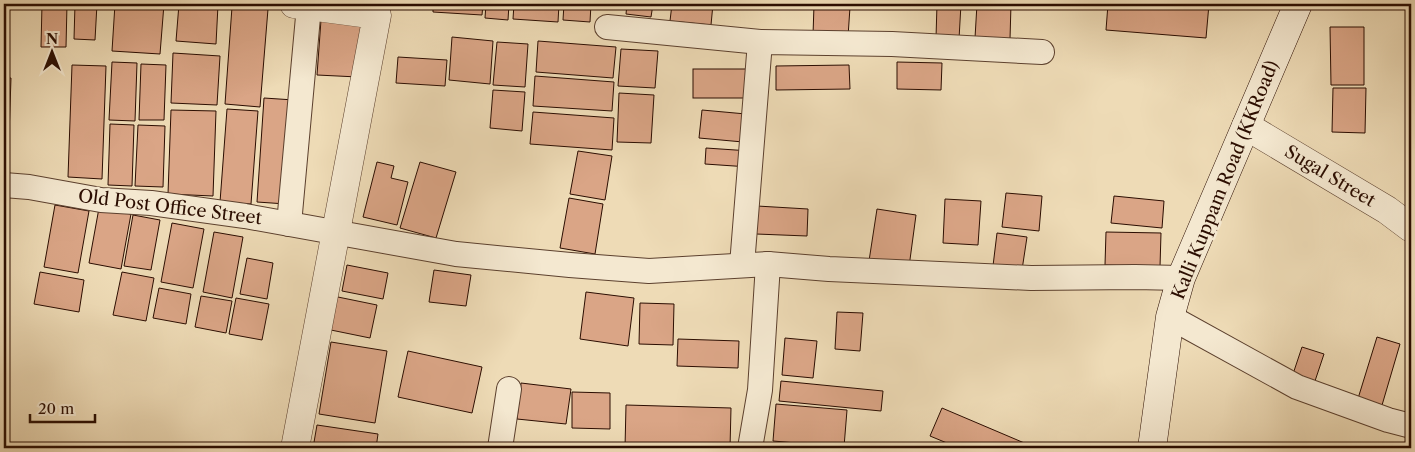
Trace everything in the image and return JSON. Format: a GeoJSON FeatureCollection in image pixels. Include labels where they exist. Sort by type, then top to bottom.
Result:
{"type":"FeatureCollection","features":[{"type":"Feature","properties":{"kind":"street","name":"Kalli Kuppam Road (KKRoad)"},"geometry":{"type":"LineString","coordinates":[[1152,448],[1170,317],[1181,278],[1298,4]]}},
{"type":"Feature","properties":{"kind":"street"},"geometry":{"type":"LineString","coordinates":[[289,224],[301,5],[377,15],[296,448]]}},
{"type":"Feature","properties":{"kind":"street"},"geometry":{"type":"LineString","coordinates":[[607,26],[760,42],[892,44],[1042,52]]}},
{"type":"Feature","properties":{"kind":"street"},"geometry":{"type":"LineString","coordinates":[[742,264],[760,42]]}},
{"type":"Feature","properties":{"kind":"street","name":"Sugal Street"},"geometry":{"type":"LineString","coordinates":[[1246,126],[1387,210],[1411,228]]}},
{"type":"Feature","properties":{"kind":"street","name":"Old Post Office Street"},"geometry":{"type":"LineString","coordinates":[[4,185],[29,187],[101,200],[151,203],[245,216],[456,254],[649,271],[742,264],[768,264],[829,269],[1031,278],[1181,278]]}},
{"type":"Feature","properties":{"kind":"street"},"geometry":{"type":"LineString","coordinates":[[750,448],[760,390],[768,264]]}},
{"type":"Feature","properties":{"kind":"street"},"geometry":{"type":"LineString","coordinates":[[1170,317],[1297,388],[1388,420],[1411,426]]}},
{"type":"Feature","properties":{"kind":"street"},"geometry":{"type":"LineString","coordinates":[[500,448],[509,388]]}},
{"type":"Feature","properties":{"kind":"building"},"geometry":{"type":"Polygon","coordinates":[[[4,4],[6,4],[4,70],[4,4]]]}},
{"type":"Feature","properties":{"kind":"building"},"geometry":{"type":"Polygon","coordinates":[[[42,4],[67,4],[66,47],[41,47],[42,4]]]}},
{"type":"Feature","properties":{"kind":"building"},"geometry":{"type":"Polygon","coordinates":[[[75,4],[97,4],[95,40],[74,39],[75,4]]]}},
{"type":"Feature","properties":{"kind":"building"},"geometry":{"type":"Polygon","coordinates":[[[115,4],[164,4],[160,54],[112,51],[115,4]]]}},
{"type":"Feature","properties":{"kind":"building"},"geometry":{"type":"Polygon","coordinates":[[[179,4],[218,5],[216,44],[176,41],[179,4]]]}},
{"type":"Feature","properties":{"kind":"building"},"geometry":{"type":"Polygon","coordinates":[[[433,4],[483,4],[482,15],[433,12],[433,4]]]}},
{"type":"Feature","properties":{"kind":"building"},"geometry":{"type":"Polygon","coordinates":[[[486,4],[509,4],[508,20],[485,18],[486,4]]]}},
{"type":"Feature","properties":{"kind":"building"},"geometry":{"type":"Polygon","coordinates":[[[514,4],[559,4],[558,22],[513,19],[514,4]]]}},
{"type":"Feature","properties":{"kind":"building"},"geometry":{"type":"Polygon","coordinates":[[[564,4],[591,4],[590,22],[563,20],[564,4]]]}},
{"type":"Feature","properties":{"kind":"building"},"geometry":{"type":"Polygon","coordinates":[[[627,4],[653,4],[651,17],[626,14],[627,4]]]}},
{"type":"Feature","properties":{"kind":"building"},"geometry":{"type":"Polygon","coordinates":[[[672,4],[713,4],[711,25],[670,21],[672,4]]]}},
{"type":"Feature","properties":{"kind":"building"},"geometry":{"type":"Polygon","coordinates":[[[937,4],[961,4],[959,39],[936,38],[937,4]]]}},
{"type":"Feature","properties":{"kind":"building"},"geometry":{"type":"Polygon","coordinates":[[[977,4],[1011,4],[1010,39],[975,38],[977,4]]]}},
{"type":"Feature","properties":{"kind":"building"},"geometry":{"type":"Polygon","coordinates":[[[1108,4],[1209,4],[1206,38],[1106,30],[1108,4]]]}},
{"type":"Feature","properties":{"kind":"building"},"geometry":{"type":"Polygon","coordinates":[[[814,5],[850,7],[848,37],[813,35],[814,5]]]}},
{"type":"Feature","properties":{"kind":"building"},"geometry":{"type":"Polygon","coordinates":[[[232,7],[268,9],[260,107],[225,104],[232,7]]]}},
{"type":"Feature","properties":{"kind":"building"},"geometry":{"type":"Polygon","coordinates":[[[321,20],[362,23],[358,77],[317,75],[321,20]]]}},
{"type":"Feature","properties":{"kind":"building"},"geometry":{"type":"Polygon","coordinates":[[[1330,27],[1364,27],[1364,85],[1331,85],[1330,27]]]}},
{"type":"Feature","properties":{"kind":"building"},"geometry":{"type":"Polygon","coordinates":[[[452,37],[493,41],[490,84],[449,80],[452,37]]]}},
{"type":"Feature","properties":{"kind":"building"},"geometry":{"type":"Polygon","coordinates":[[[538,41],[616,47],[613,78],[536,72],[538,41]]]}},
{"type":"Feature","properties":{"kind":"building"},"geometry":{"type":"Polygon","coordinates":[[[497,42],[528,44],[525,87],[493,85],[497,42]]]}},
{"type":"Feature","properties":{"kind":"building"},"geometry":{"type":"Polygon","coordinates":[[[621,49],[658,51],[655,88],[618,86],[621,49]]]}},
{"type":"Feature","properties":{"kind":"building"},"geometry":{"type":"Polygon","coordinates":[[[173,53],[220,56],[217,105],[171,103],[173,53]]]}},
{"type":"Feature","properties":{"kind":"building"},"geometry":{"type":"Polygon","coordinates":[[[398,57],[447,60],[445,86],[396,83],[398,57]]]}},
{"type":"Feature","properties":{"kind":"building"},"geometry":{"type":"Polygon","coordinates":[[[112,62],[137,63],[135,121],[109,120],[112,62]]]}},
{"type":"Feature","properties":{"kind":"building"},"geometry":{"type":"Polygon","coordinates":[[[897,62],[942,63],[941,90],[897,89],[897,62]]]}},
{"type":"Feature","properties":{"kind":"building"},"geometry":{"type":"Polygon","coordinates":[[[141,64],[166,65],[164,120],[139,120],[141,64]]]}},
{"type":"Feature","properties":{"kind":"building"},"geometry":{"type":"Polygon","coordinates":[[[72,65],[106,66],[102,179],[68,177],[72,65]]]}},
{"type":"Feature","properties":{"kind":"building"},"geometry":{"type":"Polygon","coordinates":[[[849,65],[850,89],[776,90],[776,66],[849,65]]]}},
{"type":"Feature","properties":{"kind":"building"},"geometry":{"type":"Polygon","coordinates":[[[693,69],[748,69],[748,98],[693,98],[693,69]]]}},
{"type":"Feature","properties":{"kind":"building"},"geometry":{"type":"Polygon","coordinates":[[[535,76],[614,82],[612,111],[533,106],[535,76]]]}},
{"type":"Feature","properties":{"kind":"building"},"geometry":{"type":"Polygon","coordinates":[[[4,78],[11,78],[8,165],[4,165],[4,78]]]}},
{"type":"Feature","properties":{"kind":"building"},"geometry":{"type":"Polygon","coordinates":[[[1333,88],[1366,88],[1365,133],[1332,132],[1333,88]]]}},
{"type":"Feature","properties":{"kind":"building"},"geometry":{"type":"Polygon","coordinates":[[[493,90],[525,92],[522,131],[490,128],[493,90]]]}},
{"type":"Feature","properties":{"kind":"building"},"geometry":{"type":"Polygon","coordinates":[[[619,93],[654,95],[651,143],[617,142],[619,93]]]}},
{"type":"Feature","properties":{"kind":"building"},"geometry":{"type":"Polygon","coordinates":[[[264,98],[294,100],[286,204],[257,202],[264,98]]]}},
{"type":"Feature","properties":{"kind":"building"},"geometry":{"type":"Polygon","coordinates":[[[227,109],[258,111],[251,204],[220,202],[227,109]]]}},
{"type":"Feature","properties":{"kind":"building"},"geometry":{"type":"Polygon","coordinates":[[[171,110],[216,111],[213,196],[168,194],[171,110]]]}},
{"type":"Feature","properties":{"kind":"building"},"geometry":{"type":"Polygon","coordinates":[[[702,110],[746,114],[743,142],[699,138],[702,110]]]}},
{"type":"Feature","properties":{"kind":"building"},"geometry":{"type":"Polygon","coordinates":[[[533,112],[614,118],[612,150],[530,144],[533,112]]]}},
{"type":"Feature","properties":{"kind":"building"},"geometry":{"type":"Polygon","coordinates":[[[110,124],[134,125],[132,186],[108,185],[110,124]]]}},
{"type":"Feature","properties":{"kind":"building"},"geometry":{"type":"Polygon","coordinates":[[[138,125],[165,126],[163,187],[135,186],[138,125]]]}},
{"type":"Feature","properties":{"kind":"building"},"geometry":{"type":"Polygon","coordinates":[[[706,148],[750,151],[749,167],[705,164],[706,148]]]}},
{"type":"Feature","properties":{"kind":"building"},"geometry":{"type":"Polygon","coordinates":[[[578,151],[612,156],[605,200],[570,194],[578,151]]]}},
{"type":"Feature","properties":{"kind":"building"},"geometry":{"type":"Polygon","coordinates":[[[377,162],[394,166],[391,178],[408,182],[397,225],[363,217],[377,162]]]}},
{"type":"Feature","properties":{"kind":"building"},"geometry":{"type":"Polygon","coordinates":[[[420,162],[456,172],[436,238],[400,228],[420,162]]]}},
{"type":"Feature","properties":{"kind":"building"},"geometry":{"type":"Polygon","coordinates":[[[1006,193],[1042,196],[1039,231],[1002,227],[1006,193]]]}},
{"type":"Feature","properties":{"kind":"building"},"geometry":{"type":"Polygon","coordinates":[[[1114,196],[1164,201],[1162,228],[1111,223],[1114,196]]]}},
{"type":"Feature","properties":{"kind":"building"},"geometry":{"type":"Polygon","coordinates":[[[569,198],[603,204],[595,254],[560,248],[569,198]]]}},
{"type":"Feature","properties":{"kind":"building"},"geometry":{"type":"Polygon","coordinates":[[[945,199],[981,201],[978,245],[943,243],[945,199]]]}},
{"type":"Feature","properties":{"kind":"building"},"geometry":{"type":"Polygon","coordinates":[[[55,205],[89,211],[78,273],[44,267],[55,205]]]}},
{"type":"Feature","properties":{"kind":"building"},"geometry":{"type":"Polygon","coordinates":[[[757,206],[808,209],[807,236],[756,234],[757,206]]]}},
{"type":"Feature","properties":{"kind":"building"},"geometry":{"type":"Polygon","coordinates":[[[99,208],[131,214],[121,269],[89,263],[99,208]]]}},
{"type":"Feature","properties":{"kind":"building"},"geometry":{"type":"Polygon","coordinates":[[[877,209],[916,215],[909,267],[869,261],[877,209]]]}},
{"type":"Feature","properties":{"kind":"building"},"geometry":{"type":"Polygon","coordinates":[[[133,215],[160,220],[151,270],[124,266],[133,215]]]}},
{"type":"Feature","properties":{"kind":"building"},"geometry":{"type":"Polygon","coordinates":[[[172,223],[204,229],[193,288],[161,282],[172,223]]]}},
{"type":"Feature","properties":{"kind":"building"},"geometry":{"type":"Polygon","coordinates":[[[214,232],[243,237],[232,298],[203,292],[214,232]]]}},
{"type":"Feature","properties":{"kind":"building"},"geometry":{"type":"Polygon","coordinates":[[[1106,232],[1161,233],[1160,267],[1105,265],[1106,232]]]}},
{"type":"Feature","properties":{"kind":"building"},"geometry":{"type":"Polygon","coordinates":[[[997,233],[1027,237],[1022,270],[993,266],[997,233]]]}},
{"type":"Feature","properties":{"kind":"building"},"geometry":{"type":"Polygon","coordinates":[[[247,258],[273,263],[267,299],[240,294],[247,258]]]}},
{"type":"Feature","properties":{"kind":"building"},"geometry":{"type":"Polygon","coordinates":[[[347,265],[388,273],[383,299],[342,291],[347,265]]]}},
{"type":"Feature","properties":{"kind":"building"},"geometry":{"type":"Polygon","coordinates":[[[434,270],[471,275],[466,306],[429,302],[434,270]]]}},
{"type":"Feature","properties":{"kind":"building"},"geometry":{"type":"Polygon","coordinates":[[[40,272],[84,280],[79,312],[34,304],[40,272]]]}},
{"type":"Feature","properties":{"kind":"building"},"geometry":{"type":"Polygon","coordinates":[[[122,272],[154,278],[146,321],[113,315],[122,272]]]}},
{"type":"Feature","properties":{"kind":"building"},"geometry":{"type":"Polygon","coordinates":[[[159,288],[191,294],[186,324],[153,318],[159,288]]]}},
{"type":"Feature","properties":{"kind":"building"},"geometry":{"type":"Polygon","coordinates":[[[586,292],[634,298],[628,346],[580,339],[586,292]]]}},
{"type":"Feature","properties":{"kind":"building"},"geometry":{"type":"Polygon","coordinates":[[[201,296],[232,301],[226,333],[195,327],[201,296]]]}},
{"type":"Feature","properties":{"kind":"building"},"geometry":{"type":"Polygon","coordinates":[[[333,296],[377,305],[370,338],[326,329],[333,296]]]}},
{"type":"Feature","properties":{"kind":"building"},"geometry":{"type":"Polygon","coordinates":[[[236,298],[269,304],[262,340],[229,334],[236,298]]]}},
{"type":"Feature","properties":{"kind":"building"},"geometry":{"type":"Polygon","coordinates":[[[640,303],[674,304],[673,345],[639,344],[640,303]]]}},
{"type":"Feature","properties":{"kind":"building"},"geometry":{"type":"Polygon","coordinates":[[[837,312],[863,313],[860,351],[835,349],[837,312]]]}},
{"type":"Feature","properties":{"kind":"building"},"geometry":{"type":"Polygon","coordinates":[[[1377,337],[1400,344],[1380,412],[1356,405],[1377,337]]]}},
{"type":"Feature","properties":{"kind":"building"},"geometry":{"type":"Polygon","coordinates":[[[785,338],[817,341],[813,378],[782,375],[785,338]]]}},
{"type":"Feature","properties":{"kind":"building"},"geometry":{"type":"Polygon","coordinates":[[[678,339],[739,341],[738,368],[677,366],[678,339]]]}},
{"type":"Feature","properties":{"kind":"building"},"geometry":{"type":"Polygon","coordinates":[[[331,342],[387,351],[375,423],[319,414],[331,342]]]}},
{"type":"Feature","properties":{"kind":"building"},"geometry":{"type":"Polygon","coordinates":[[[1302,347],[1324,354],[1313,387],[1291,380],[1302,347]]]}},
{"type":"Feature","properties":{"kind":"building"},"geometry":{"type":"Polygon","coordinates":[[[408,351],[482,367],[472,413],[398,397],[408,351]]]}},
{"type":"Feature","properties":{"kind":"building"},"geometry":{"type":"Polygon","coordinates":[[[781,381],[883,391],[881,411],[779,401],[781,381]]]}},
{"type":"Feature","properties":{"kind":"building"},"geometry":{"type":"Polygon","coordinates":[[[521,383],[571,389],[566,424],[517,419],[521,383]]]}},
{"type":"Feature","properties":{"kind":"building"},"geometry":{"type":"Polygon","coordinates":[[[572,392],[610,393],[610,429],[572,428],[572,392]]]}},
{"type":"Feature","properties":{"kind":"building"},"geometry":{"type":"Polygon","coordinates":[[[776,404],[847,410],[844,447],[773,441],[776,404]]]}},
{"type":"Feature","properties":{"kind":"building"},"geometry":{"type":"Polygon","coordinates":[[[626,405],[731,408],[730,448],[625,448],[626,405]]]}},
{"type":"Feature","properties":{"kind":"building"},"geometry":{"type":"Polygon","coordinates":[[[942,408],[1029,445],[1028,448],[959,448],[930,436],[942,408]]]}},
{"type":"Feature","properties":{"kind":"building"},"geometry":{"type":"Polygon","coordinates":[[[317,425],[378,434],[376,448],[313,448],[317,425]]]}},
{"type":"Feature","properties":{"kind":"building"},"geometry":{"type":"Polygon","coordinates":[[[774,445],[817,448],[774,448],[774,445]]]}}]}
